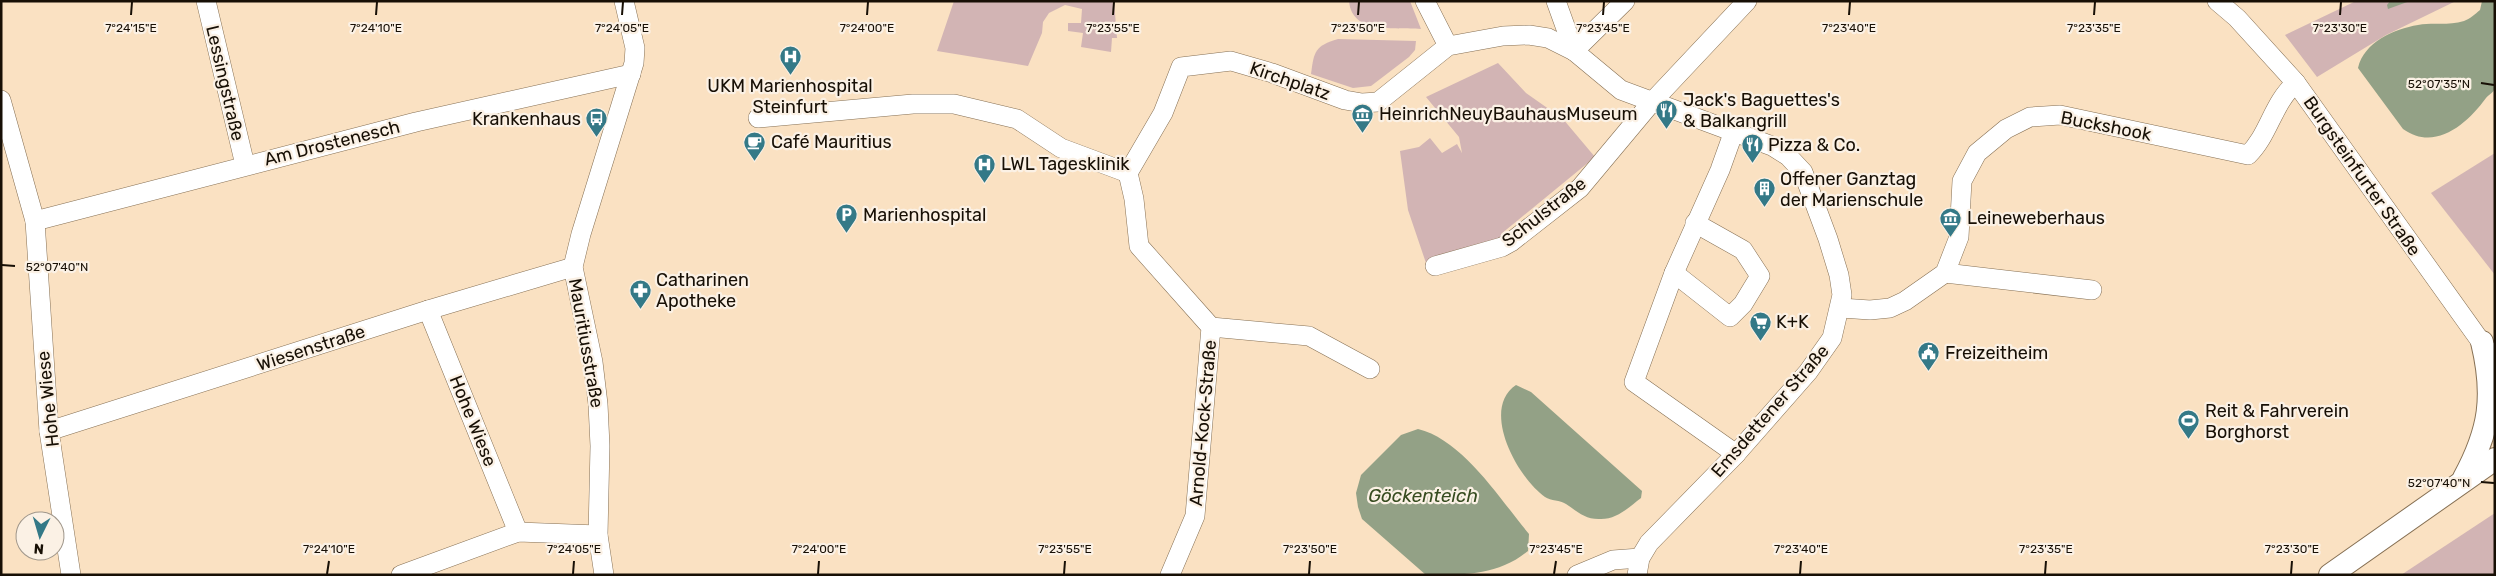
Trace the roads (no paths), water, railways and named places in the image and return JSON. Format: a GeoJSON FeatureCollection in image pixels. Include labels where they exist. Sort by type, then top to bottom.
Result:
{"type":"FeatureCollection","features":[{"type":"Feature","properties":{"kind":"main road"},"geometry":{"type":"LineString","coordinates":[[2462,482],[2480,449],[2487,417],[2488,387],[2482,342]]}},
{"type":"Feature","properties":{"kind":"main road"},"geometry":{"type":"LineString","coordinates":[[2330,575],[2495,459]]}},
{"type":"Feature","properties":{"kind":"street","name":"Lessingstraße"},"geometry":{"type":"LineString","coordinates":[[206,1],[244,166]]}},
{"type":"Feature","properties":{"kind":"street","name":"Mauritiusstraße"},"geometry":{"type":"LineString","coordinates":[[604,575],[598,535],[600,446],[598,404],[592,362],[573,267],[581,234],[631,74],[635,48],[624,1]]}},
{"type":"Feature","properties":{"kind":"street"},"geometry":{"type":"LineString","coordinates":[[1425,1],[1448,46]]}},
{"type":"Feature","properties":{"kind":"street"},"geometry":{"type":"LineString","coordinates":[[1556,1],[1574,51],[1625,1]]}},
{"type":"Feature","properties":{"kind":"street","name":"Schulstraße"},"geometry":{"type":"LineString","coordinates":[[1435,266],[1502,247],[1580,188],[1651,102],[1747,1]]}},
{"type":"Feature","properties":{"kind":"street","name":"Burgsteinfurter Straße"},"geometry":{"type":"LineString","coordinates":[[2217,1],[2237,18],[2296,82],[2495,361]]}},
{"type":"Feature","properties":{"kind":"street","name":"Emsdettener Straße"},"geometry":{"type":"LineString","coordinates":[[1448,46],[1503,36],[1529,35],[1548,38],[1574,51],[1621,90],[1772,146],[1788,156],[1803,172],[1840,275],[1840,308],[1832,338],[1808,372],[1736,454],[1649,543],[1638,566]]}},
{"type":"Feature","properties":{"kind":"street","name":"Kirchplatz"},"geometry":{"type":"LineString","coordinates":[[1128,173],[1163,113],[1181,66],[1232,62],[1272,73],[1345,100],[1370,103],[1378,102],[1448,46]]}},
{"type":"Feature","properties":{"kind":"street","name":"Am Drostenesch"},"geometry":{"type":"LineString","coordinates":[[35,221],[446,115],[631,74]]}},
{"type":"Feature","properties":{"kind":"street","name":"Buckshook"},"geometry":{"type":"LineString","coordinates":[[1945,273],[1959,237],[1962,181],[1977,153],[2006,129],[2030,117],[2060,115],[2248,155],[2259,145],[2286,91],[2296,82]]}},
{"type":"Feature","properties":{"kind":"street","name":"Hohe Wiese"},"geometry":{"type":"LineString","coordinates":[[1,100],[35,221],[49,431],[71,575]]}},
{"type":"Feature","properties":{"kind":"street"},"geometry":{"type":"LineString","coordinates":[[758,118],[913,104],[954,104],[1017,119],[1061,148],[1128,173]]}},
{"type":"Feature","properties":{"kind":"street"},"geometry":{"type":"LineString","coordinates":[[1734,131],[1720,170],[1674,273],[1634,382],[1736,454]]}},
{"type":"Feature","properties":{"kind":"street","name":"Arnold-Kock-Straße"},"geometry":{"type":"LineString","coordinates":[[1128,173],[1134,199],[1139,246],[1211,327],[1309,336],[1370,369]]}},
{"type":"Feature","properties":{"kind":"street"},"geometry":{"type":"LineString","coordinates":[[1674,273],[1730,317],[1743,304],[1760,276],[1743,250],[1695,223]]}},
{"type":"Feature","properties":{"kind":"street","name":"Wiesenstraße"},"geometry":{"type":"LineString","coordinates":[[49,431],[428,310],[573,267]]}},
{"type":"Feature","properties":{"kind":"street"},"geometry":{"type":"LineString","coordinates":[[1840,308],[1890,308],[1905,301],[1945,273],[2092,290]]}},
{"type":"Feature","properties":{"kind":"street","name":"Hohe Wiese"},"geometry":{"type":"LineString","coordinates":[[428,310],[518,532]]}},
{"type":"Feature","properties":{"kind":"street","name":"Arnold-Kock-Straße"},"geometry":{"type":"LineString","coordinates":[[1170,575],[1194,516],[1211,327]]}},
{"type":"Feature","properties":{"kind":"street"},"geometry":{"type":"LineString","coordinates":[[402,575],[518,532],[598,535]]}},
{"type":"Feature","properties":{"kind":"street"},"geometry":{"type":"LineString","coordinates":[[1577,575],[1613,560],[1638,566]]}},
{"type":"Feature","properties":{"kind":"water"},"geometry":{"type":"Polygon","coordinates":[[[2390,1],[2410,1],[2388,9],[2387,5],[2390,1]]]}},
{"type":"Feature","properties":{"kind":"water"},"geometry":{"type":"Polygon","coordinates":[[[2482,1],[2495,1],[2495,85],[2493,91],[2470,117],[2449,132],[2427,138],[2403,129],[2358,68],[2361,59],[2373,44],[2381,38],[2399,30],[2418,25],[2464,21],[2480,10],[2482,1]]]}},
{"type":"Feature","properties":{"kind":"water","name":"Göckenteich"},"geometry":{"type":"Polygon","coordinates":[[[1516,385],[1531,392],[1642,491],[1641,498],[1617,515],[1607,519],[1596,519],[1582,515],[1564,503],[1545,497],[1524,474],[1506,442],[1501,410],[1506,396],[1516,385]]]}},
{"type":"Feature","properties":{"kind":"water","name":"Göckenteich"},"geometry":{"type":"Polygon","coordinates":[[[1418,429],[1434,435],[1450,445],[1479,472],[1529,534],[1528,551],[1517,559],[1492,570],[1467,574],[1426,575],[1362,519],[1356,493],[1361,475],[1401,435],[1418,429]]]}},
{"type":"Feature","properties":{"kind":"place","name":"UKM Marienhospital Steinfurt"},"geometry":{"type":"Point","coordinates":[790,75]}},
{"type":"Feature","properties":{"kind":"place","name":"Jack's Baguettes's & Balkangrill"},"geometry":{"type":"Point","coordinates":[1667,129]}},
{"type":"Feature","properties":{"kind":"place","name":"HeinrichNeuyBauhausMuseum"},"geometry":{"type":"Point","coordinates":[1363,133]}},
{"type":"Feature","properties":{"kind":"place","name":"Krankenhaus"},"geometry":{"type":"Point","coordinates":[597,138]}},
{"type":"Feature","properties":{"kind":"place","name":"Café Mauritius"},"geometry":{"type":"Point","coordinates":[755,161]}},
{"type":"Feature","properties":{"kind":"place","name":"Pizza & Co."},"geometry":{"type":"Point","coordinates":[1752,164]}},
{"type":"Feature","properties":{"kind":"place","name":"LWL Tagesklinik"},"geometry":{"type":"Point","coordinates":[985,183]}},
{"type":"Feature","properties":{"kind":"place","name":"Offener Ganztag der Marienschule"},"geometry":{"type":"Point","coordinates":[1764,208]}},
{"type":"Feature","properties":{"kind":"place","name":"Marienhospital"},"geometry":{"type":"Point","coordinates":[847,234]}},
{"type":"Feature","properties":{"kind":"place","name":"Leineweberhaus"},"geometry":{"type":"Point","coordinates":[1951,237]}},
{"type":"Feature","properties":{"kind":"place","name":"Catharinen Apotheke"},"geometry":{"type":"Point","coordinates":[640,309]}},
{"type":"Feature","properties":{"kind":"place","name":"K+K"},"geometry":{"type":"Point","coordinates":[1760,341]}},
{"type":"Feature","properties":{"kind":"place","name":"Freizeitheim"},"geometry":{"type":"Point","coordinates":[1929,372]}},
{"type":"Feature","properties":{"kind":"place","name":"Reit & Fahrverein Borghorst"},"geometry":{"type":"Point","coordinates":[2189,440]}}]}
